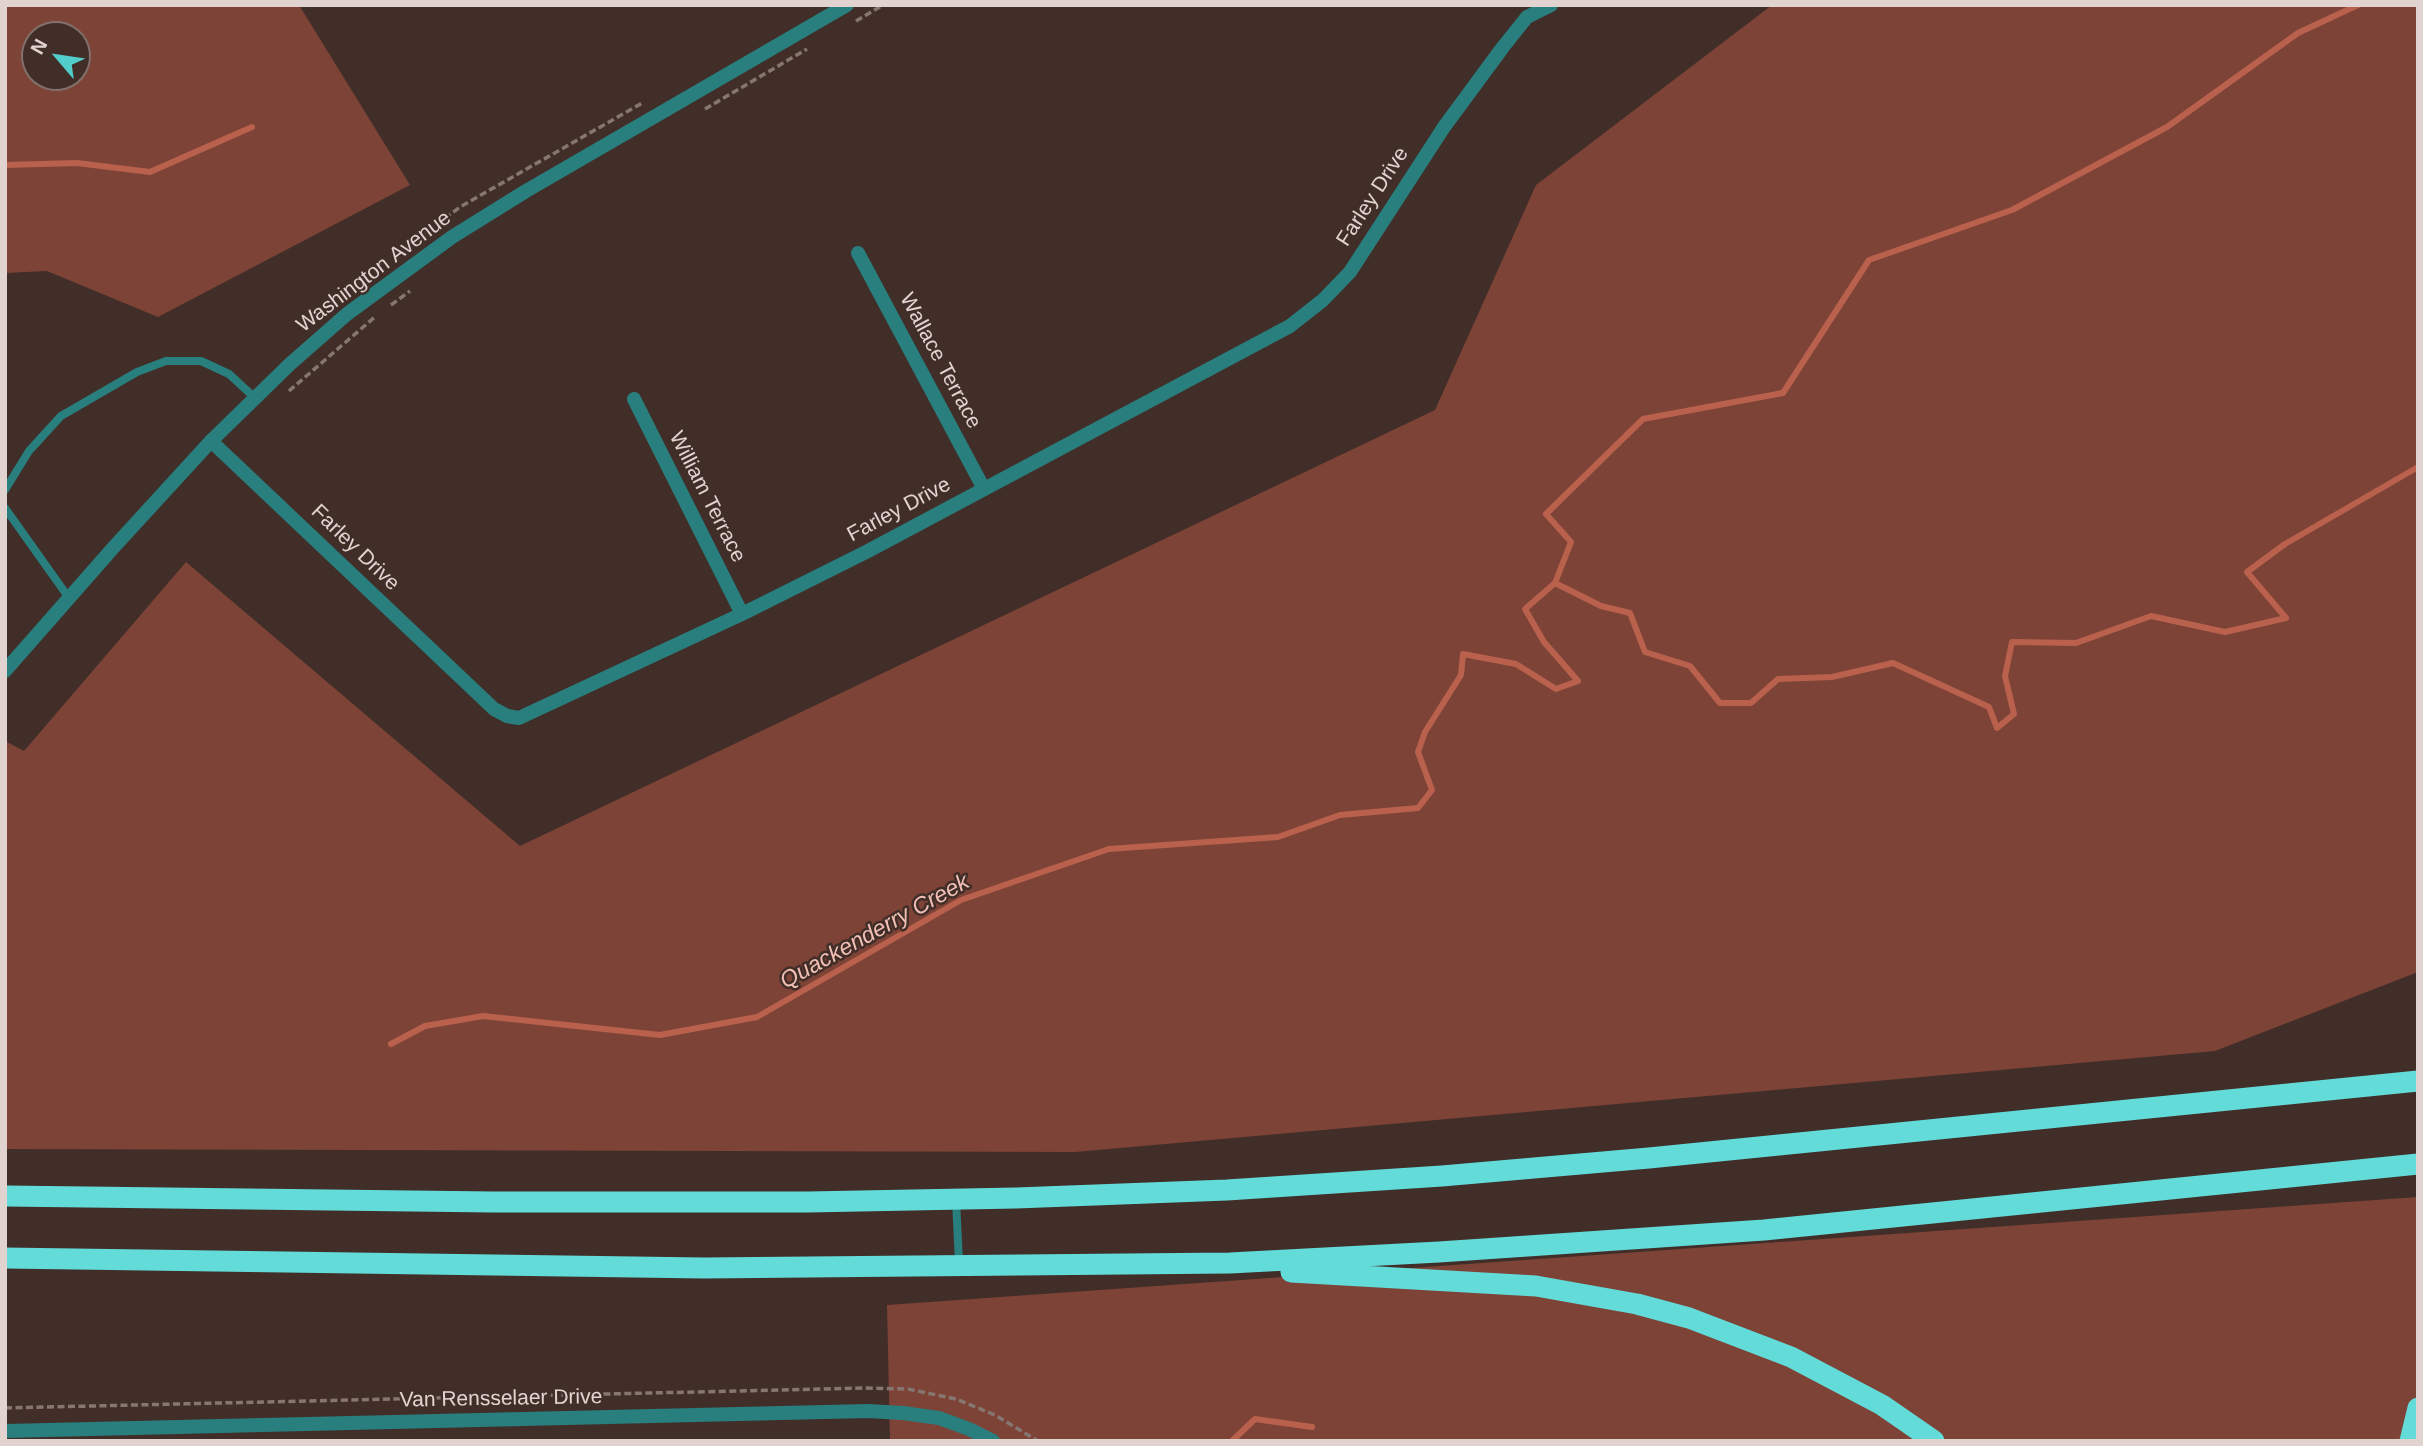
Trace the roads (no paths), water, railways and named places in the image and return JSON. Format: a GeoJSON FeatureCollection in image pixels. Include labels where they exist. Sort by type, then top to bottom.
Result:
{"type":"FeatureCollection","features":[{"type":"Feature","properties":{"kind":"highway"},"geometry":{"type":"LineString","coordinates":[[2290,1094],[2418,1073]]}},
{"type":"Feature","properties":{"kind":"highway"},"geometry":{"type":"LineString","coordinates":[[5,1196],[585,1202],[956,1199],[1214,1191],[1506,1171],[2418,1081]]}},
{"type":"Feature","properties":{"kind":"highway"},"geometry":{"type":"LineString","coordinates":[[5,1258],[704,1268],[959,1267],[1336,1258],[1764,1230],[2418,1164]]}},
{"type":"Feature","properties":{"kind":"highway"},"geometry":{"type":"LineString","coordinates":[[1146,1264],[1488,1282],[1536,1286],[1637,1304],[1714,1327],[1791,1357],[1882,1405],[1934,1441]]}},
{"type":"Feature","properties":{"kind":"highway"},"geometry":{"type":"LineString","coordinates":[[2410,1441],[2418,1408]]}},
{"type":"Feature","properties":{"kind":"street","name":"Washington Avenue"},"geometry":{"type":"LineString","coordinates":[[5,671],[211,441],[347,314],[452,237],[526,191],[847,5]]}},
{"type":"Feature","properties":{"kind":"street","name":"Farley Drive"},"geometry":{"type":"LineString","coordinates":[[211,441],[494,709],[507,716],[519,718],[742,614],[1290,326],[1323,300],[1350,272],[1444,127],[1503,47],[1527,17],[1550,5]]}},
{"type":"Feature","properties":{"kind":"street","name":"Wallace Terrace"},"geometry":{"type":"LineString","coordinates":[[858,253],[984,489]]}},
{"type":"Feature","properties":{"kind":"street","name":"William Terrace"},"geometry":{"type":"LineString","coordinates":[[634,399],[742,614]]}},
{"type":"Feature","properties":{"kind":"street","name":"Van Rensselaer Drive"},"geometry":{"type":"LineString","coordinates":[[5,1431],[868,1411],[913,1413],[940,1418],[993,1441]]}},
{"type":"Feature","properties":{"kind":"lane"},"geometry":{"type":"LineString","coordinates":[[5,490],[29,451],[61,416],[136,372],[166,361],[201,360],[229,374],[255,398]]}},
{"type":"Feature","properties":{"kind":"lane"},"geometry":{"type":"LineString","coordinates":[[5,508],[69,598]]}},
{"type":"Feature","properties":{"kind":"lane"},"geometry":{"type":"LineString","coordinates":[[956,1199],[959,1267]]}},
{"type":"Feature","properties":{"kind":"waterway"},"geometry":{"type":"LineString","coordinates":[[1555,583],[1571,542],[1546,514],[1643,419],[1783,393],[1869,260],[2012,210],[2167,127],[2298,33],[2358,5]]}},
{"type":"Feature","properties":{"kind":"waterway"},"geometry":{"type":"LineString","coordinates":[[5,165],[77,163],[150,172],[252,127]]}},
{"type":"Feature","properties":{"kind":"waterway","name":"Quackenderry Creek"},"geometry":{"type":"LineString","coordinates":[[391,1044],[425,1026],[483,1016],[660,1035],[757,1017],[961,900],[1109,849],[1278,837],[1340,815],[1418,808],[1432,790],[1418,752],[1425,732],[1461,675],[1463,654],[1516,664],[1556,689],[1578,681],[1544,642],[1525,609],[1555,583],[1601,606],[1630,613],[1645,652],[1690,666],[1720,703],[1751,703],[1778,679],[1832,677],[1893,663],[1989,707],[1997,728],[2014,714],[2005,676],[2012,642],[2076,643],[2151,616],[2225,632],[2286,618],[2247,572],[2285,544],[2418,467]]}},
{"type":"Feature","properties":{"kind":"waterway"},"geometry":{"type":"LineString","coordinates":[[1232,1441],[1255,1419],[1312,1427]]}}]}
